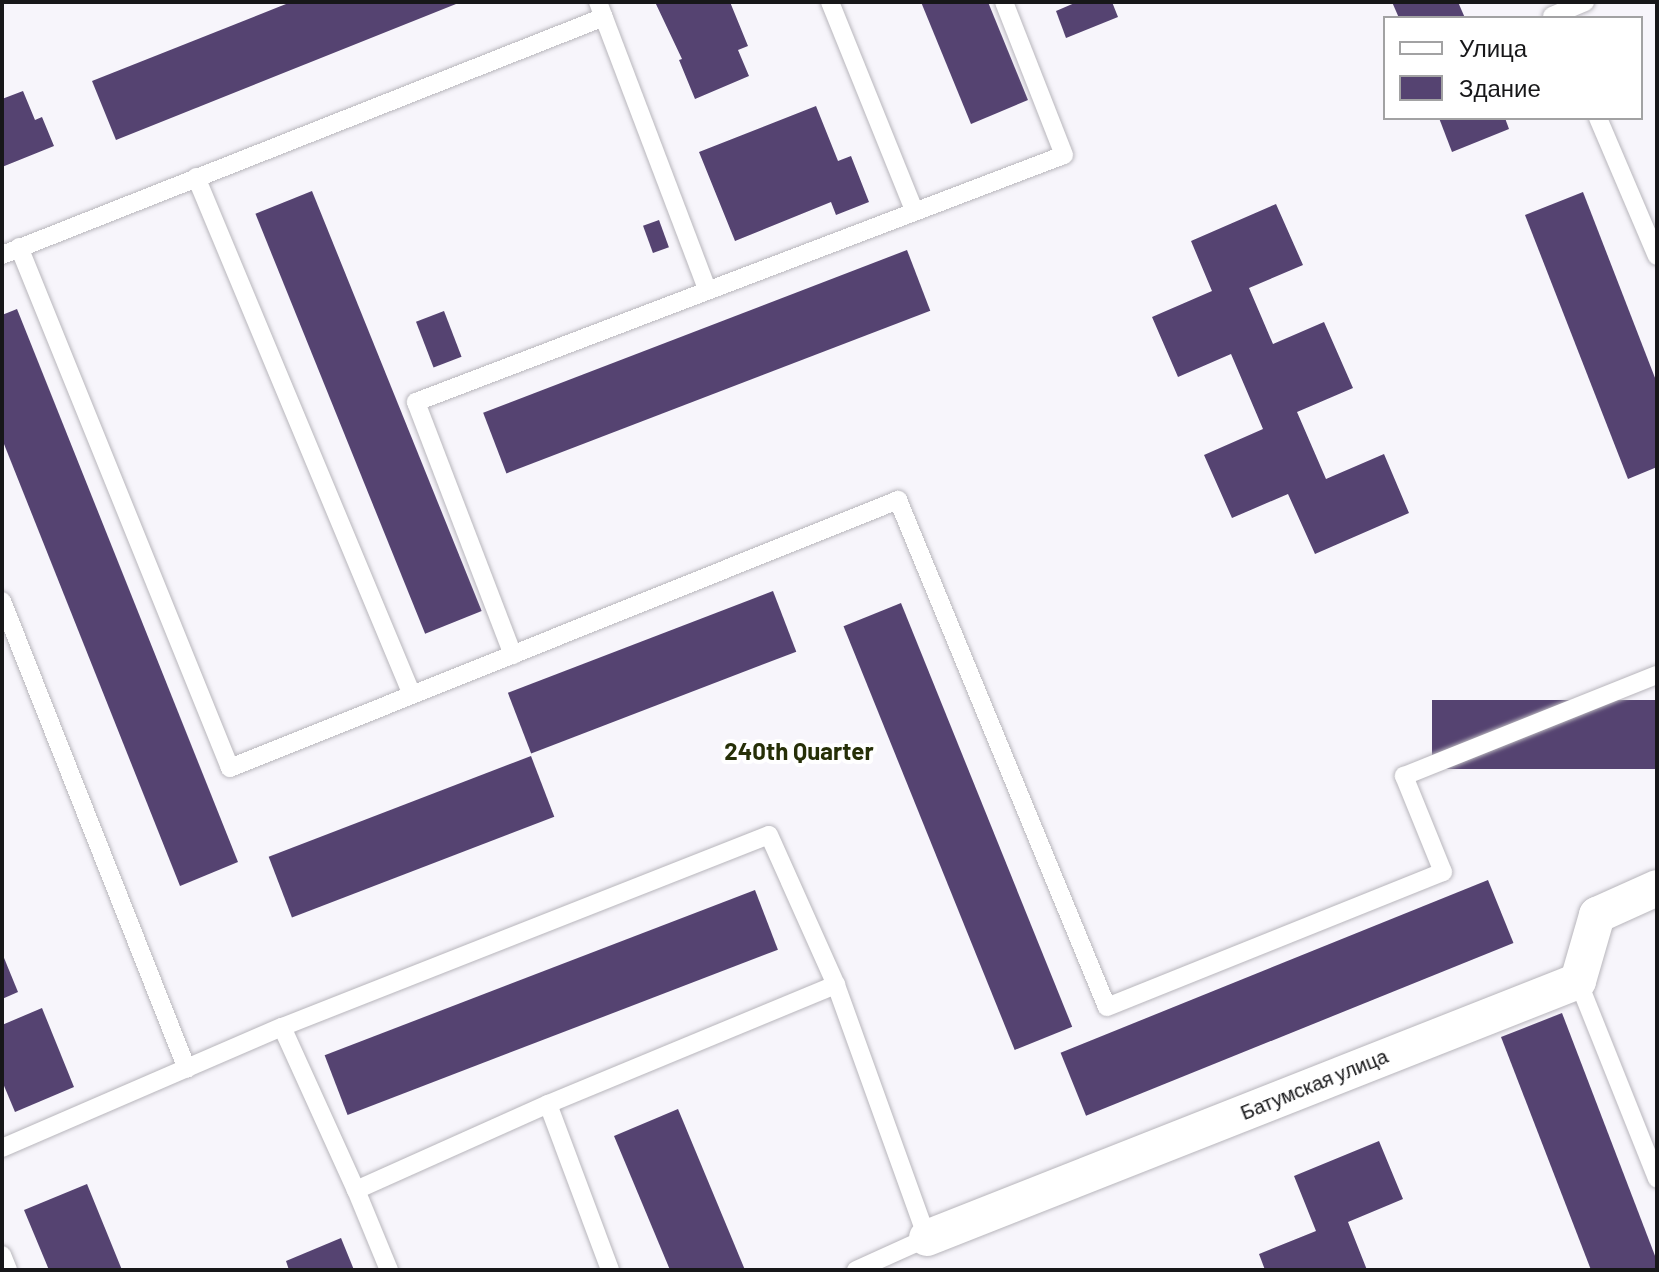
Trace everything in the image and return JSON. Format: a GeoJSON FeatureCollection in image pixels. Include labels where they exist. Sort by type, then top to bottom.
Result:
{"type":"FeatureCollection","features":[{"type":"Feature","properties":{"kind":"street"},"geometry":{"type":"LineString","coordinates":[[1578,981],[1597,915],[1657,888]]}},
{"type":"Feature","properties":{"kind":"street","name":"Батумская улица"},"geometry":{"type":"LineString","coordinates":[[927,1238],[1578,981]]}},
{"type":"Feature","properties":{"kind":"lane"},"geometry":{"type":"LineString","coordinates":[[830,2],[914,210]]}},
{"type":"Feature","properties":{"kind":"lane"},"geometry":{"type":"LineString","coordinates":[[513,655],[416,402],[1064,155],[1004,2]]}},
{"type":"Feature","properties":{"kind":"lane"},"geometry":{"type":"LineString","coordinates":[[1551,12],[1585,2]]}},
{"type":"Feature","properties":{"kind":"lane"},"geometry":{"type":"LineString","coordinates":[[707,289],[601,10],[11,251],[230,768],[898,500],[1107,1007],[1443,872],[1404,776],[1657,675]]}},
{"type":"Feature","properties":{"kind":"lane"},"geometry":{"type":"LineString","coordinates":[[1599,120],[1657,256]]}},
{"type":"Feature","properties":{"kind":"lane"},"geometry":{"type":"LineString","coordinates":[[196,177],[412,695]]}},
{"type":"Feature","properties":{"kind":"lane"},"geometry":{"type":"LineString","coordinates":[[2,601],[187,1069]]}},
{"type":"Feature","properties":{"kind":"lane"},"geometry":{"type":"LineString","coordinates":[[2,1148],[282,1027],[769,835],[836,985],[927,1238],[856,1270]]}},
{"type":"Feature","properties":{"kind":"lane"},"geometry":{"type":"LineString","coordinates":[[1578,981],[1657,1179]]}},
{"type":"Feature","properties":{"kind":"lane"},"geometry":{"type":"LineString","coordinates":[[356,1190],[548,1104],[836,985]]}},
{"type":"Feature","properties":{"kind":"lane"},"geometry":{"type":"LineString","coordinates":[[282,1027],[389,1270]]}},
{"type":"Feature","properties":{"kind":"lane"},"geometry":{"type":"LineString","coordinates":[[548,1104],[610,1270]]}},
{"type":"Feature","properties":{"kind":"lane"},"geometry":{"type":"LineString","coordinates":[[2,1255],[8,1270]]}},
{"type":"Feature","properties":{"kind":"building"},"geometry":{"type":"Polygon","coordinates":[[[291,2],[461,2],[116,140],[92,81],[291,2]]]}},
{"type":"Feature","properties":{"kind":"building"},"geometry":{"type":"Polygon","coordinates":[[[655,2],[730,2],[748,46],[738,50],[749,76],[695,99],[679,60],[682,59],[655,2]]]}},
{"type":"Feature","properties":{"kind":"building"},"geometry":{"type":"Polygon","coordinates":[[[921,2],[988,2],[1028,100],[971,124],[921,2]]]}},
{"type":"Feature","properties":{"kind":"building"},"geometry":{"type":"Polygon","coordinates":[[[1077,2],[1112,2],[1118,17],[1066,38],[1056,11],[1077,2]]]}},
{"type":"Feature","properties":{"kind":"building"},"geometry":{"type":"Polygon","coordinates":[[[1392,2],[1458,2],[1464,16],[1398,16],[1392,2]]]}},
{"type":"Feature","properties":{"kind":"building"},"geometry":{"type":"Polygon","coordinates":[[[23,91],[35,120],[42,117],[54,146],[2,167],[2,99],[23,91]]]}},
{"type":"Feature","properties":{"kind":"building"},"geometry":{"type":"Polygon","coordinates":[[[816,106],[838,161],[851,156],[869,202],[836,215],[831,202],[735,241],[699,152],[816,106]]]}},
{"type":"Feature","properties":{"kind":"building"},"geometry":{"type":"Polygon","coordinates":[[[1440,120],[1506,120],[1509,129],[1452,152],[1440,120]]]}},
{"type":"Feature","properties":{"kind":"building"},"geometry":{"type":"Polygon","coordinates":[[[312,191],[482,611],[425,634],[255,214],[312,191]]]}},
{"type":"Feature","properties":{"kind":"building"},"geometry":{"type":"Polygon","coordinates":[[[1583,192],[1657,383],[1657,467],[1628,479],[1525,215],[1583,192]]]}},
{"type":"Feature","properties":{"kind":"building"},"geometry":{"type":"Polygon","coordinates":[[[1276,204],[1303,265],[1249,288],[1273,344],[1324,322],[1353,388],[1297,412],[1326,479],[1384,454],[1409,513],[1315,554],[1288,494],[1232,518],[1204,455],[1263,429],[1231,354],[1178,377],[1152,317],[1212,291],[1191,241],[1276,204]]]}},
{"type":"Feature","properties":{"kind":"building"},"geometry":{"type":"Polygon","coordinates":[[[659,220],[669,247],[653,253],[643,226],[659,220]]]}},
{"type":"Feature","properties":{"kind":"building"},"geometry":{"type":"Polygon","coordinates":[[[907,250],[930,311],[506,473],[483,413],[907,250]]]}},
{"type":"Feature","properties":{"kind":"building"},"geometry":{"type":"Polygon","coordinates":[[[17,309],[238,862],[180,886],[2,439],[2,315],[17,309]]]}},
{"type":"Feature","properties":{"kind":"building"},"geometry":{"type":"Polygon","coordinates":[[[444,311],[462,357],[434,367],[416,322],[444,311]]]}},
{"type":"Feature","properties":{"kind":"building"},"geometry":{"type":"Polygon","coordinates":[[[773,591],[796,652],[531,753],[508,693],[773,591]]]}},
{"type":"Feature","properties":{"kind":"building"},"geometry":{"type":"Polygon","coordinates":[[[901,603],[1072,1027],[1015,1050],[844,626],[901,603]]]}},
{"type":"Feature","properties":{"kind":"building"},"geometry":{"type":"Polygon","coordinates":[[[1432,700],[1657,700],[1657,769],[1432,769],[1432,700]]]}},
{"type":"Feature","properties":{"kind":"building"},"geometry":{"type":"Polygon","coordinates":[[[531,756],[554,817],[292,917],[269,857],[531,756]]]}},
{"type":"Feature","properties":{"kind":"building"},"geometry":{"type":"Polygon","coordinates":[[[1488,880],[1513,943],[1086,1116],[1061,1053],[1488,880]]]}},
{"type":"Feature","properties":{"kind":"building"},"geometry":{"type":"Polygon","coordinates":[[[755,890],[778,950],[348,1115],[325,1055],[755,890]]]}},
{"type":"Feature","properties":{"kind":"building"},"geometry":{"type":"Polygon","coordinates":[[[2,953],[18,992],[2,999],[2,953]]]}},
{"type":"Feature","properties":{"kind":"building"},"geometry":{"type":"Polygon","coordinates":[[[42,1008],[74,1087],[15,1112],[2,1081],[2,1025],[42,1008]]]}},
{"type":"Feature","properties":{"kind":"building"},"geometry":{"type":"Polygon","coordinates":[[[1562,1013],[1657,1261],[1657,1270],[1591,1270],[1501,1037],[1562,1013]]]}},
{"type":"Feature","properties":{"kind":"building"},"geometry":{"type":"Polygon","coordinates":[[[678,1109],[745,1270],[670,1270],[614,1136],[678,1109]]]}},
{"type":"Feature","properties":{"kind":"building"},"geometry":{"type":"Polygon","coordinates":[[[1379,1141],[1403,1199],[1348,1222],[1367,1270],[1265,1270],[1259,1254],[1316,1231],[1294,1176],[1379,1141]]]}},
{"type":"Feature","properties":{"kind":"building"},"geometry":{"type":"Polygon","coordinates":[[[87,1184],[122,1270],[49,1270],[24,1210],[87,1184]]]}},
{"type":"Feature","properties":{"kind":"building"},"geometry":{"type":"Polygon","coordinates":[[[341,1238],[354,1270],[289,1270],[286,1261],[341,1238]]]}},
{"type":"Feature","properties":{"kind":"district","name":"240th Quarter"},"geometry":{"type":"Point","coordinates":[799,751]}}]}
